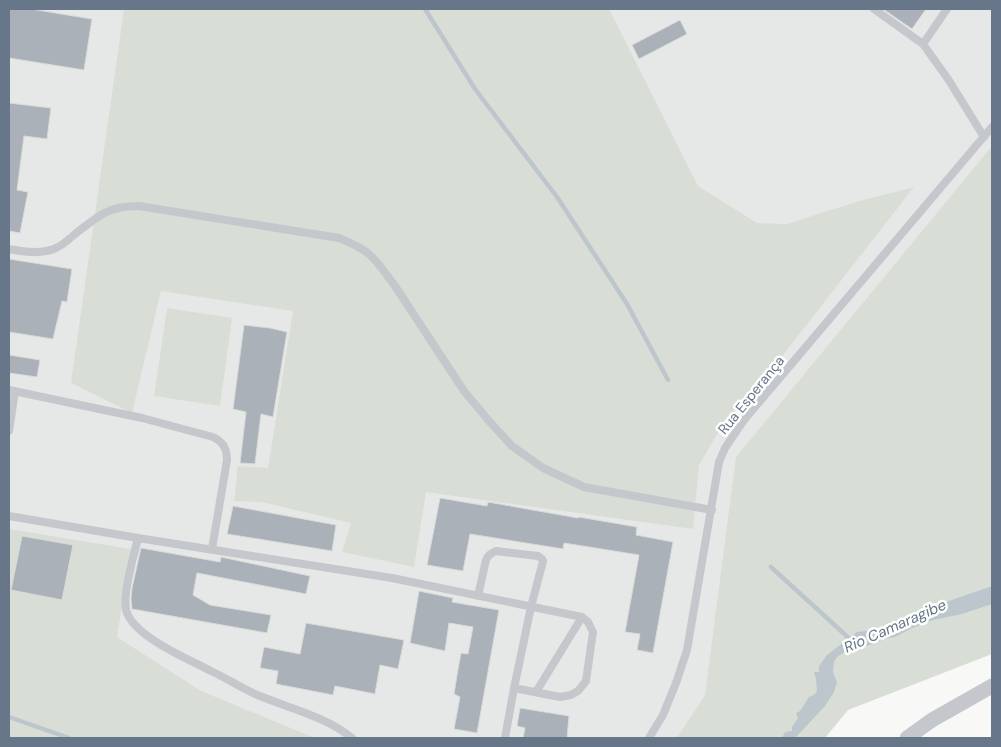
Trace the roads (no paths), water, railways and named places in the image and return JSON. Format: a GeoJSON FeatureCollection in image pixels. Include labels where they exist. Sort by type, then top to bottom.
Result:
{"type":"FeatureCollection","features":[{"type":"Feature","properties":{"kind":"street"},"geometry":{"type":"LineString","coordinates":[[907,738],[932,720],[992,686]]}},
{"type":"Feature","properties":{"kind":"lane"},"geometry":{"type":"LineString","coordinates":[[874,9],[923,44],[948,79],[984,137]]}},
{"type":"Feature","properties":{"kind":"lane"},"geometry":{"type":"LineString","coordinates":[[923,44],[946,9]]}},
{"type":"Feature","properties":{"kind":"lane","name":"Rua Esperança"},"geometry":{"type":"LineString","coordinates":[[649,738],[663,716],[687,650],[719,462],[725,448],[739,427],[992,127]]}},
{"type":"Feature","properties":{"kind":"lane"},"geometry":{"type":"LineString","coordinates":[[9,249],[26,252],[43,251],[57,247],[98,215],[125,206],[139,206],[339,238],[355,245],[370,255],[376,262],[395,286],[464,391],[512,446],[543,468],[584,487],[712,510]]}},
{"type":"Feature","properties":{"kind":"lane"},"geometry":{"type":"LineString","coordinates":[[9,431],[12,391],[142,418],[213,437],[220,441],[225,446],[227,460],[212,549]]}},
{"type":"Feature","properties":{"kind":"lane"},"geometry":{"type":"LineString","coordinates":[[9,516],[392,578],[582,617],[588,622],[593,632],[586,681],[578,691],[571,695],[560,697],[514,688]]}},
{"type":"Feature","properties":{"kind":"lane"},"geometry":{"type":"LineString","coordinates":[[138,538],[125,603],[127,613],[138,629],[159,644],[255,693],[331,723],[352,738]]}},
{"type":"Feature","properties":{"kind":"lane"},"geometry":{"type":"LineString","coordinates":[[478,596],[486,560],[492,552],[538,556],[544,561],[531,607],[505,738]]}},
{"type":"Feature","properties":{"kind":"lane"},"geometry":{"type":"LineString","coordinates":[[536,692],[582,617]]}},
{"type":"Feature","properties":{"kind":"water","name":"Rio Camaragibe"},"geometry":{"type":"Polygon","coordinates":[[[992,586],[992,604],[962,614],[933,620],[895,637],[845,652],[838,656],[834,661],[833,672],[837,682],[834,692],[825,706],[795,738],[782,738],[785,732],[792,731],[792,727],[798,718],[796,713],[800,711],[809,697],[817,691],[814,672],[819,672],[819,666],[827,655],[857,632],[876,630],[917,612],[992,586]]]}},
{"type":"Feature","properties":{"kind":"waterway"},"geometry":{"type":"LineString","coordinates":[[425,9],[475,89],[557,197],[627,304],[668,380]]}},
{"type":"Feature","properties":{"kind":"waterway"},"geometry":{"type":"LineString","coordinates":[[771,567],[852,641]]}},
{"type":"Feature","properties":{"kind":"waterway"},"geometry":{"type":"LineString","coordinates":[[9,717],[69,738]]}}]}
